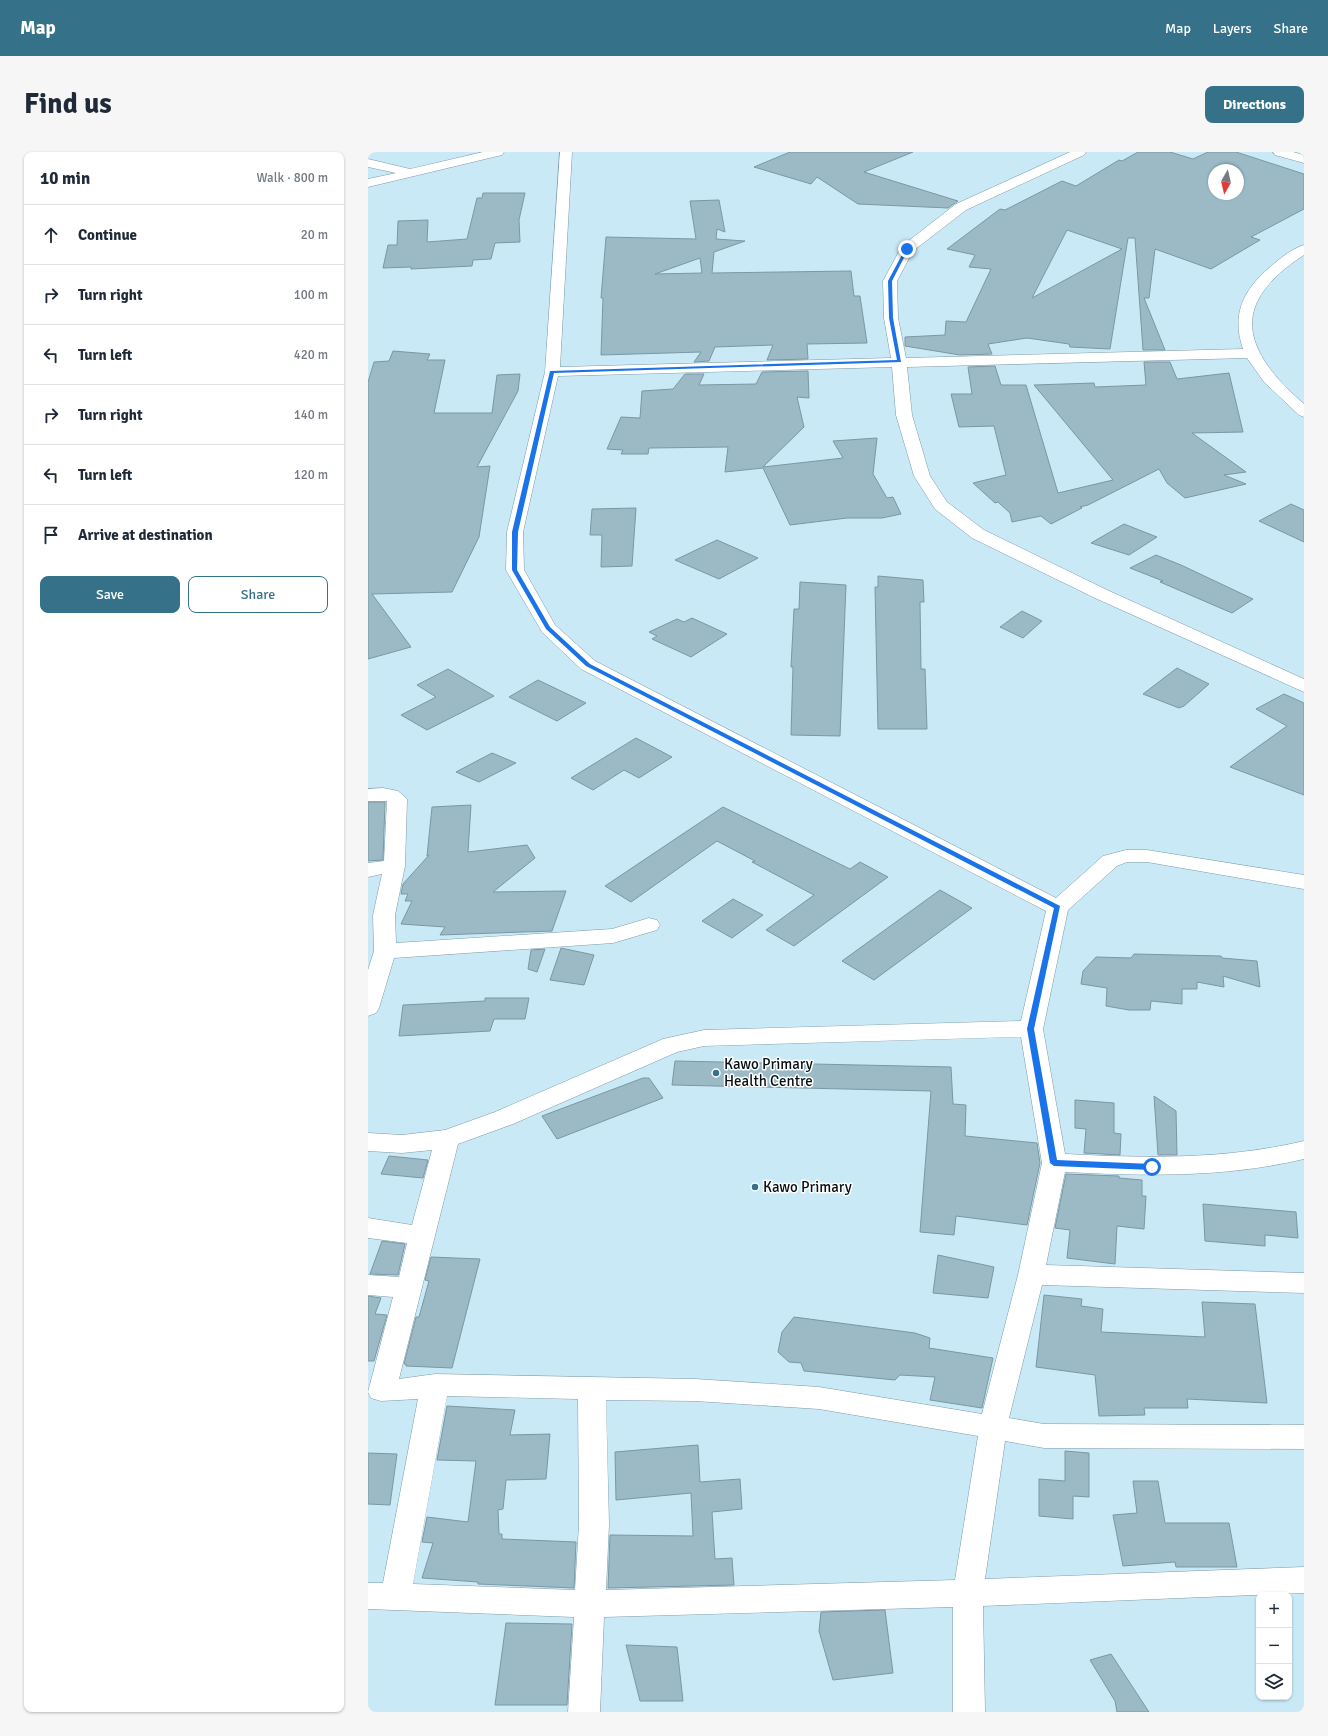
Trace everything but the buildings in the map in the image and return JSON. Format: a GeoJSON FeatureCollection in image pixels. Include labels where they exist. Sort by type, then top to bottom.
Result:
{"type":"FeatureCollection","features":[{"type":"Feature","properties":{"kind":"street"},"geometry":{"type":"LineString","coordinates":[[368,183],[498,152]]}},
{"type":"Feature","properties":{"kind":"street"},"geometry":{"type":"LineString","coordinates":[[566,152],[552,372],[515,532],[515,570],[548,628],[588,665],[1058,908]]}},
{"type":"Feature","properties":{"kind":"street"},"geometry":{"type":"LineString","coordinates":[[1080,152],[961,207],[937,224],[907,249],[890,281],[891,318],[899,361],[904,415],[922,476],[941,505],[978,534],[1101,594],[1304,686]]}},
{"type":"Feature","properties":{"kind":"street"},"geometry":{"type":"LineString","coordinates":[[1279,152],[1304,159]]}},
{"type":"Feature","properties":{"kind":"street"},"geometry":{"type":"LineString","coordinates":[[368,163],[410,172]]}},
{"type":"Feature","properties":{"kind":"street"},"geometry":{"type":"LineString","coordinates":[[368,172],[397,169]]}},
{"type":"Feature","properties":{"kind":"street"},"geometry":{"type":"LineString","coordinates":[[1304,249],[1276,267],[1254,290],[1244,321],[1251,353],[1266,375],[1304,412]]}},
{"type":"Feature","properties":{"kind":"street"},"geometry":{"type":"LineString","coordinates":[[552,372],[899,361],[1251,353]]}},
{"type":"Feature","properties":{"kind":"street"},"geometry":{"type":"LineString","coordinates":[[368,795],[383,793],[393,795],[397,799],[394,866],[384,915],[385,951],[368,1008]]}},
{"type":"Feature","properties":{"kind":"street"},"geometry":{"type":"LineString","coordinates":[[969,1712],[968,1593],[993,1428],[1031,1275],[1054,1163],[1031,1029],[1058,908],[1110,861],[1126,856],[1146,856],[1304,882]]}},
{"type":"Feature","properties":{"kind":"street"},"geometry":{"type":"LineString","coordinates":[[368,870],[394,866]]}},
{"type":"Feature","properties":{"kind":"street"},"geometry":{"type":"LineString","coordinates":[[385,951],[613,936],[649,925]]}},
{"type":"Feature","properties":{"kind":"street"},"geometry":{"type":"LineString","coordinates":[[368,1142],[402,1144],[447,1138],[504,1118],[671,1045],[704,1038],[1031,1029]]}},
{"type":"Feature","properties":{"kind":"street"},"geometry":{"type":"LineString","coordinates":[[374,1390],[389,1367],[447,1138]]}},
{"type":"Feature","properties":{"kind":"street"},"geometry":{"type":"LineString","coordinates":[[1054,1163],[1152,1167],[1219,1166],[1282,1156],[1304,1150]]}},
{"type":"Feature","properties":{"kind":"street"},"geometry":{"type":"LineString","coordinates":[[368,1228],[423,1236]]}},
{"type":"Feature","properties":{"kind":"street"},"geometry":{"type":"LineString","coordinates":[[1031,1275],[1304,1283]]}},
{"type":"Feature","properties":{"kind":"street"},"geometry":{"type":"LineString","coordinates":[[368,1285],[409,1288]]}},
{"type":"Feature","properties":{"kind":"street"},"geometry":{"type":"LineString","coordinates":[[374,1390],[435,1386],[695,1390],[819,1398],[1044,1436],[1304,1437]]}},
{"type":"Feature","properties":{"kind":"street"},"geometry":{"type":"LineString","coordinates":[[435,1386],[382,1596],[589,1604],[968,1593],[1304,1580]]}},
{"type":"Feature","properties":{"kind":"street"},"geometry":{"type":"LineString","coordinates":[[584,1712],[594,1524],[592,1389]]}},
{"type":"Feature","properties":{"kind":"place","name":"Kawo Primary Health Centre"},"geometry":{"type":"Point","coordinates":[716,1073]}},
{"type":"Feature","properties":{"kind":"place","name":"Kawo Primary"},"geometry":{"type":"Point","coordinates":[755,1187]}},
{"type":"Feature","properties":{"kind":"route"},"geometry":{"type":"LineString","coordinates":[[907,249],[890,281],[891,318],[899,361],[552,372],[515,532],[515,570],[548,628],[588,665],[1058,908],[1031,1029],[1054,1163],[1152,1167]]}}]}
